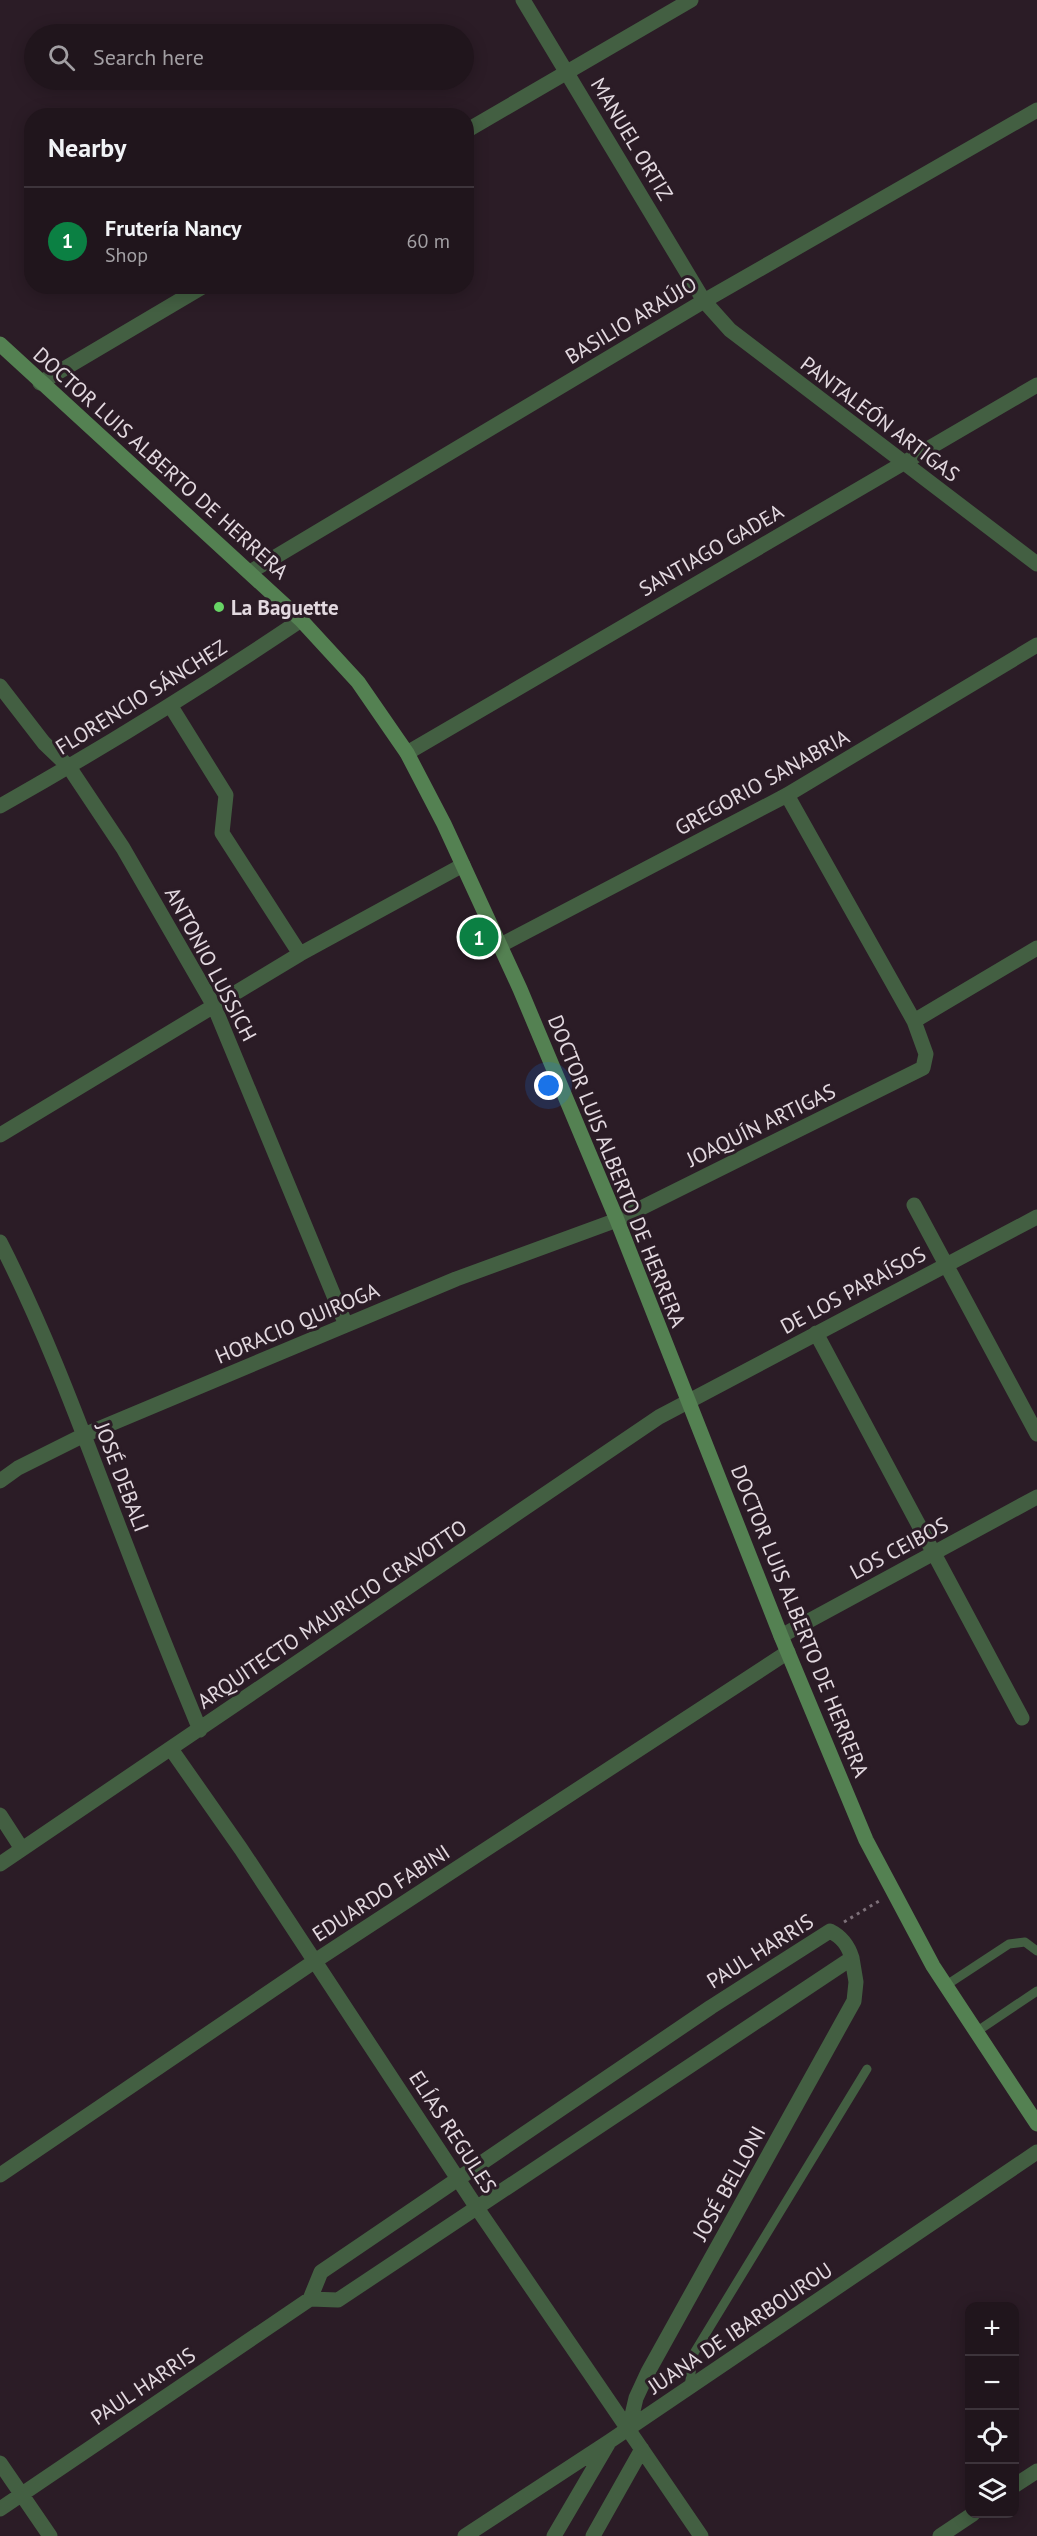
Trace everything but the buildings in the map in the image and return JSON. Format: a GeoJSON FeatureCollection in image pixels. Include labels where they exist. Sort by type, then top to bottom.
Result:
{"type":"FeatureCollection","features":[{"type":"Feature","properties":{"kind":"street","name":"MANUEL ORTIZ"},"geometry":{"type":"LineString","coordinates":[[523,0],[704,301]]}},
{"type":"Feature","properties":{"kind":"street"},"geometry":{"type":"LineString","coordinates":[[474,126],[691,0]]}},
{"type":"Feature","properties":{"kind":"street","name":"BASILIO ARAÚJO"},"geometry":{"type":"LineString","coordinates":[[250,572],[704,301],[1037,110]]}},
{"type":"Feature","properties":{"kind":"street"},"geometry":{"type":"LineString","coordinates":[[40,384],[191,294]]}},
{"type":"Feature","properties":{"kind":"street","name":"PANTALEÓN ARTIGAS"},"geometry":{"type":"LineString","coordinates":[[704,301],[730,330],[1037,564]]}},
{"type":"Feature","properties":{"kind":"street","name":"DOCTOR LUIS ALBERTO DE HERRERA"},"geometry":{"type":"LineString","coordinates":[[0,344],[40,384],[301,620],[358,682],[407,753],[464,865],[501,945],[617,1220],[781,1635],[866,1840],[945,1986],[1037,2124]]}},
{"type":"Feature","properties":{"kind":"street","name":"SANTIAGO GADEA"},"geometry":{"type":"LineString","coordinates":[[407,753],[1037,385]]}},
{"type":"Feature","properties":{"kind":"street","name":"FLORENCIO SÁNCHEZ"},"geometry":{"type":"LineString","coordinates":[[0,806],[170,705],[301,620]]}},
{"type":"Feature","properties":{"kind":"street","name":"GREGORIO SANABRIA"},"geometry":{"type":"LineString","coordinates":[[501,945],[787,795],[1037,645]]}},
{"type":"Feature","properties":{"kind":"street","name":"ANTONIO LUSSICH"},"geometry":{"type":"LineString","coordinates":[[0,686],[44,743],[69,767],[123,848],[214,1006],[346,1325]]}},
{"type":"Feature","properties":{"kind":"street"},"geometry":{"type":"LineString","coordinates":[[170,705],[226,795],[222,833],[300,954]]}},
{"type":"Feature","properties":{"kind":"street"},"geometry":{"type":"LineString","coordinates":[[787,795],[914,1020],[1037,948]]}},
{"type":"Feature","properties":{"kind":"street"},"geometry":{"type":"LineString","coordinates":[[0,1136],[300,954],[464,865]]}},
{"type":"Feature","properties":{"kind":"street","name":"JOAQUÍN ARTIGAS"},"geometry":{"type":"LineString","coordinates":[[617,1220],[923,1068],[926,1054],[914,1020]]}},
{"type":"Feature","properties":{"kind":"street"},"geometry":{"type":"LineString","coordinates":[[914,1205],[1037,1434]]}},
{"type":"Feature","properties":{"kind":"street","name":"DE LOS PARAÍSOS"},"geometry":{"type":"LineString","coordinates":[[688,1401],[1037,1217]]}},
{"type":"Feature","properties":{"kind":"street","name":"HORACIO QUIROGA"},"geometry":{"type":"LineString","coordinates":[[0,1481],[18,1468],[84,1436],[346,1325],[456,1279],[617,1220]]}},
{"type":"Feature","properties":{"kind":"street","name":"JOSÉ DEBALI"},"geometry":{"type":"LineString","coordinates":[[0,1242],[29,1298],[146,1599],[200,1730]]}},
{"type":"Feature","properties":{"kind":"street"},"geometry":{"type":"LineString","coordinates":[[816,1334],[935,1552],[1022,1718]]}},
{"type":"Feature","properties":{"kind":"street","name":"ARQUITECTO MAURICIO CRAVOTTO"},"geometry":{"type":"LineString","coordinates":[[0,1864],[659,1417],[688,1401]]}},
{"type":"Feature","properties":{"kind":"street","name":"LOS CEIBOS"},"geometry":{"type":"LineString","coordinates":[[781,1635],[1037,1497]]}},
{"type":"Feature","properties":{"kind":"street","name":"EDUARDO FABINI"},"geometry":{"type":"LineString","coordinates":[[0,2175],[315,1961],[788,1652]]}},
{"type":"Feature","properties":{"kind":"street","name":"ELÍAS REGULES"},"geometry":{"type":"LineString","coordinates":[[171,1749],[315,1961],[477,2208],[701,2536]]}},
{"type":"Feature","properties":{"kind":"street"},"geometry":{"type":"LineString","coordinates":[[0,1815],[22,1849]]}},
{"type":"Feature","properties":{"kind":"street","name":"PAUL HARRIS"},"geometry":{"type":"LineString","coordinates":[[0,2509],[310,2299],[321,2272],[711,2007],[830,1931],[840,1936],[852,1958]]}},
{"type":"Feature","properties":{"kind":"street"},"geometry":{"type":"LineString","coordinates":[[310,2299],[338,2300],[852,1958]]}},
{"type":"Feature","properties":{"kind":"street","name":"JOSÉ BELLONI"},"geometry":{"type":"LineString","coordinates":[[629,2428],[636,2398],[648,2372],[854,2001],[856,1982],[852,1958]]}},
{"type":"Feature","properties":{"kind":"street","name":"JUANA DE IBARBOUROU"},"geometry":{"type":"LineString","coordinates":[[465,2536],[610,2441],[1037,2152]]}},
{"type":"Feature","properties":{"kind":"street"},"geometry":{"type":"LineString","coordinates":[[554,2536],[610,2441]]}},
{"type":"Feature","properties":{"kind":"street"},"geometry":{"type":"LineString","coordinates":[[593,2536],[642,2449]]}},
{"type":"Feature","properties":{"kind":"street"},"geometry":{"type":"LineString","coordinates":[[0,2463],[50,2536]]}},
{"type":"Feature","properties":{"kind":"street"},"geometry":{"type":"LineString","coordinates":[[1019,2483],[1037,2471]]}},
{"type":"Feature","properties":{"kind":"street"},"geometry":{"type":"LineString","coordinates":[[940,2536],[967,2518]]}},
{"type":"Feature","properties":{"kind":"lane"},"geometry":{"type":"LineString","coordinates":[[945,1986],[1009,1944],[1025,1942],[1037,1951]]}},
{"type":"Feature","properties":{"kind":"lane"},"geometry":{"type":"LineString","coordinates":[[976,2032],[1037,1992]]}},
{"type":"Feature","properties":{"kind":"lane"},"geometry":{"type":"LineString","coordinates":[[689,2387],[694,2354],[867,2069]]}},
{"type":"Feature","properties":{"kind":"path"},"geometry":{"type":"LineString","coordinates":[[830,1931],[893,1892]]}},
{"type":"Feature","properties":{"kind":"place","name":"La Baguette"},"geometry":{"type":"Point","coordinates":[219,607]}},
{"type":"Feature","properties":{"kind":"place","name":"Frutería Nancy"},"geometry":{"type":"Point","coordinates":[479,937]}}]}
